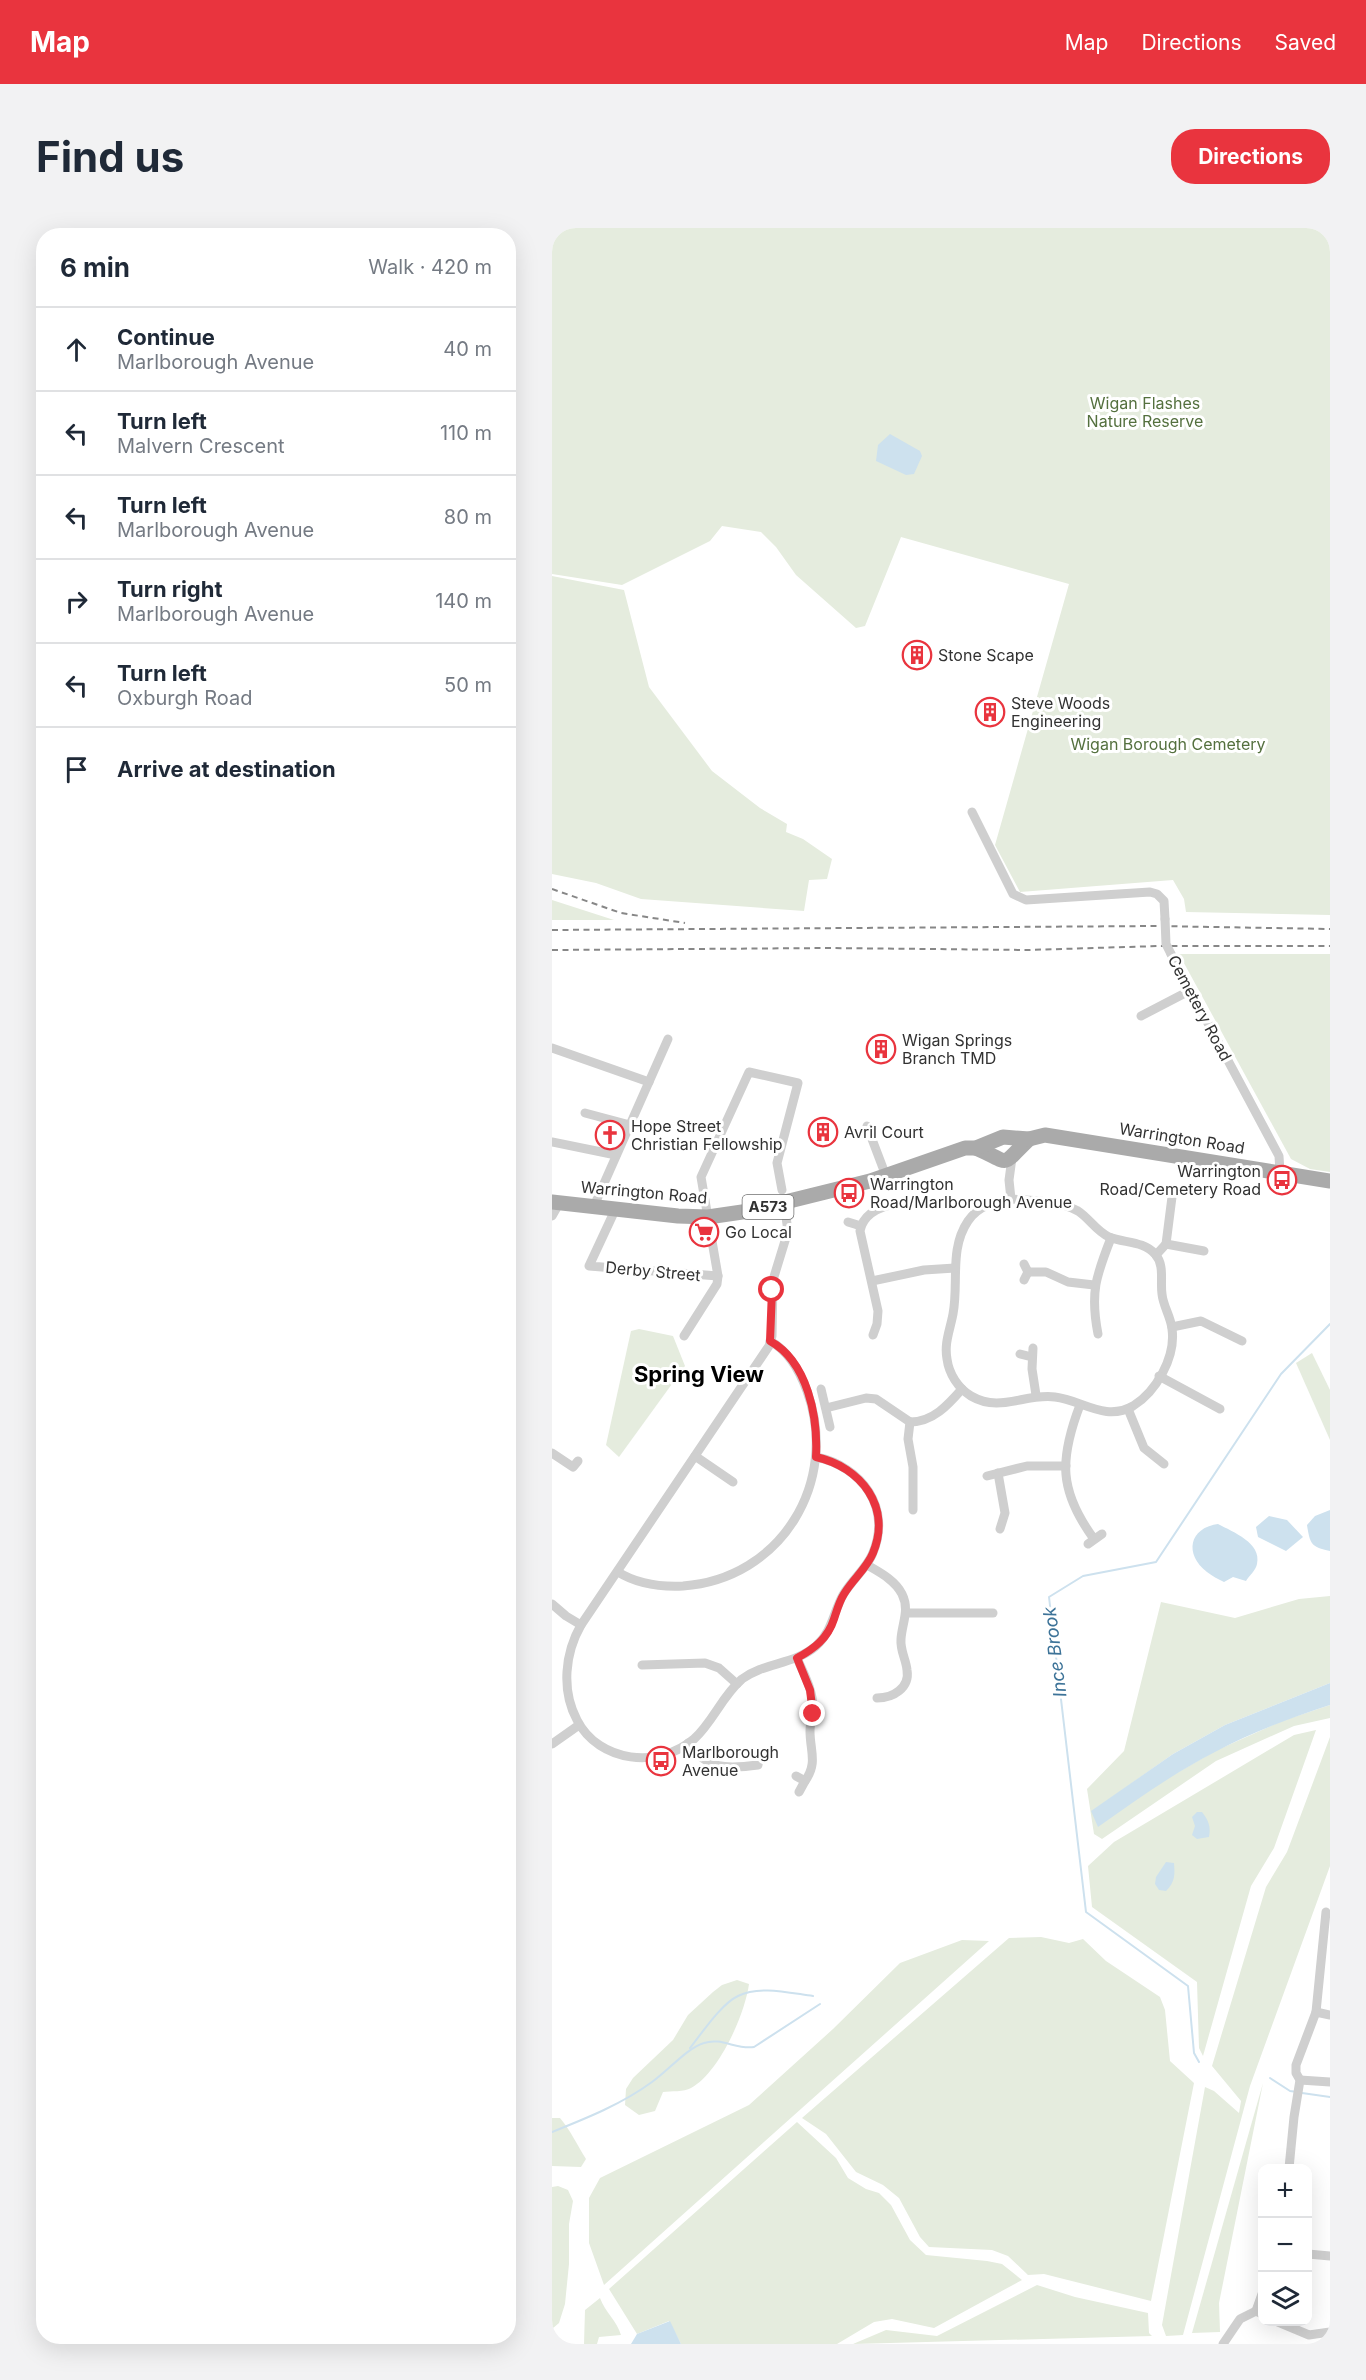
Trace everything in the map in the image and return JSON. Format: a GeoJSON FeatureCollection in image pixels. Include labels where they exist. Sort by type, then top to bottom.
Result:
{"type":"FeatureCollection","features":[{"type":"Feature","properties":{"kind":"main road","name":"Warrington Road"},"geometry":{"type":"LineString","coordinates":[[555,1207],[594,1206],[678,1216],[708,1216],[783,1189],[886,1176],[965,1148],[1004,1151],[1029,1139],[1046,1135],[1330,1181]]}},
{"type":"Feature","properties":{"kind":"street","name":"Cemetery Road"},"geometry":{"type":"LineString","coordinates":[[972,812],[1013,894],[1018,898],[1026,900],[1150,892],[1157,894],[1164,901],[1166,944],[1279,1156],[1280,1172]]}},
{"type":"Feature","properties":{"kind":"street"},"geometry":{"type":"LineString","coordinates":[[1142,1017],[1191,990]]}},
{"type":"Feature","properties":{"kind":"street"},"geometry":{"type":"LineString","coordinates":[[594,1206],[668,1039]]}},
{"type":"Feature","properties":{"kind":"street"},"geometry":{"type":"LineString","coordinates":[[552,1048],[649,1082]]}},
{"type":"Feature","properties":{"kind":"street"},"geometry":{"type":"LineString","coordinates":[[684,1336],[715,1290],[718,1276],[701,1177],[749,1072],[798,1083],[777,1163],[788,1231],[773,1280],[770,1341],[766,1351],[581,1625],[573,1641],[568,1663],[569,1700],[579,1725],[599,1746],[626,1756],[647,1758],[662,1755],[688,1743],[700,1732],[737,1684],[758,1670],[797,1658],[814,1648],[826,1635],[842,1597],[867,1565],[876,1545],[879,1528],[874,1501],[866,1486],[849,1469],[816,1457]]}},
{"type":"Feature","properties":{"kind":"street"},"geometry":{"type":"LineString","coordinates":[[585,1113],[630,1125]]}},
{"type":"Feature","properties":{"kind":"street"},"geometry":{"type":"LineString","coordinates":[[867,1126],[886,1176]]}},
{"type":"Feature","properties":{"kind":"street"},"geometry":{"type":"LineString","coordinates":[[552,1142],[616,1155]]}},
{"type":"Feature","properties":{"kind":"street"},"geometry":{"type":"LineString","coordinates":[[1004,1151],[1011,1199]]}},
{"type":"Feature","properties":{"kind":"street"},"geometry":{"type":"LineString","coordinates":[[1156,1255],[1166,1244],[1171,1194]]}},
{"type":"Feature","properties":{"kind":"street"},"geometry":{"type":"LineString","coordinates":[[1011,1199],[1048,1202],[1070,1208],[1111,1238],[1140,1245],[1156,1255],[1161,1269],[1162,1294],[1172,1327],[1172,1349],[1160,1377],[1146,1396],[1128,1409],[1110,1413],[1057,1397],[1036,1395],[1005,1404],[984,1402],[962,1389],[950,1370],[946,1350],[953,1314],[955,1268],[959,1242],[969,1220],[986,1205],[1011,1199]]}},
{"type":"Feature","properties":{"kind":"street"},"geometry":{"type":"LineString","coordinates":[[873,1335],[878,1311],[860,1231],[869,1215],[885,1202],[897,1203]]}},
{"type":"Feature","properties":{"kind":"street","name":"Derby Street"},"geometry":{"type":"LineString","coordinates":[[616,1208],[589,1266],[718,1276]]}},
{"type":"Feature","properties":{"kind":"street"},"geometry":{"type":"LineString","coordinates":[[848,1222],[861,1226]]}},
{"type":"Feature","properties":{"kind":"street"},"geometry":{"type":"LineString","coordinates":[[1106,1342],[1094,1335],[1093,1303],[1094,1285],[1111,1238]]}},
{"type":"Feature","properties":{"kind":"street"},"geometry":{"type":"LineString","coordinates":[[1166,1244],[1204,1251]]}},
{"type":"Feature","properties":{"kind":"street"},"geometry":{"type":"LineString","coordinates":[[872,1281],[924,1270],[955,1268]]}},
{"type":"Feature","properties":{"kind":"street"},"geometry":{"type":"LineString","coordinates":[[1026,1272],[1046,1272],[1068,1282],[1094,1285]]}},
{"type":"Feature","properties":{"kind":"street"},"geometry":{"type":"LineString","coordinates":[[1172,1327],[1201,1321],[1234,1332],[1242,1341]]}},
{"type":"Feature","properties":{"kind":"street"},"geometry":{"type":"LineString","coordinates":[[877,1324],[888,1327]]}},
{"type":"Feature","properties":{"kind":"street"},"geometry":{"type":"LineString","coordinates":[[618,1572],[652,1585],[694,1585],[727,1577],[757,1560],[775,1545],[800,1511],[810,1486],[816,1457],[816,1423],[803,1382],[788,1357],[770,1341]]}},
{"type":"Feature","properties":{"kind":"street"},"geometry":{"type":"LineString","coordinates":[[1020,1354],[1033,1352],[1036,1395]]}},
{"type":"Feature","properties":{"kind":"street"},"geometry":{"type":"LineString","coordinates":[[1160,1377],[1213,1400],[1220,1409]]}},
{"type":"Feature","properties":{"kind":"street"},"geometry":{"type":"LineString","coordinates":[[821,1389],[830,1427]]}},
{"type":"Feature","properties":{"kind":"street"},"geometry":{"type":"LineString","coordinates":[[826,1408],[866,1398],[876,1399],[910,1422],[920,1421],[947,1406],[962,1389]]}},
{"type":"Feature","properties":{"kind":"street"},"geometry":{"type":"LineString","coordinates":[[1080,1405],[1070,1434],[1066,1466],[1069,1497],[1078,1518],[1095,1539]]}},
{"type":"Feature","properties":{"kind":"street"},"geometry":{"type":"LineString","coordinates":[[1128,1409],[1144,1448],[1164,1464]]}},
{"type":"Feature","properties":{"kind":"street"},"geometry":{"type":"LineString","coordinates":[[910,1422],[908,1439],[913,1467],[913,1510]]}},
{"type":"Feature","properties":{"kind":"street"},"geometry":{"type":"LineString","coordinates":[[552,1453],[573,1467]]}},
{"type":"Feature","properties":{"kind":"street"},"geometry":{"type":"LineString","coordinates":[[695,1456],[733,1482]]}},
{"type":"Feature","properties":{"kind":"street"},"geometry":{"type":"LineString","coordinates":[[987,1476],[1027,1466],[1066,1466]]}},
{"type":"Feature","properties":{"kind":"street"},"geometry":{"type":"LineString","coordinates":[[998,1473],[1005,1513],[1000,1531]]}},
{"type":"Feature","properties":{"kind":"street"},"geometry":{"type":"LineString","coordinates":[[913,1495],[924,1493]]}},
{"type":"Feature","properties":{"kind":"street"},"geometry":{"type":"LineString","coordinates":[[867,1565],[888,1578],[898,1588],[905,1600],[906,1614],[901,1645],[908,1671],[907,1681],[897,1692],[876,1697]]}},
{"type":"Feature","properties":{"kind":"street"},"geometry":{"type":"LineString","coordinates":[[906,1614],[989,1613],[986,1602]]}},
{"type":"Feature","properties":{"kind":"street"},"geometry":{"type":"LineString","coordinates":[[552,1604],[581,1625]]}},
{"type":"Feature","properties":{"kind":"street"},"geometry":{"type":"LineString","coordinates":[[797,1658],[810,1690],[813,1706],[810,1733],[814,1761],[810,1773],[800,1778],[799,1792]]}},
{"type":"Feature","properties":{"kind":"street"},"geometry":{"type":"LineString","coordinates":[[649,1668],[705,1664],[719,1668],[737,1684]]}},
{"type":"Feature","properties":{"kind":"street"},"geometry":{"type":"LineString","coordinates":[[552,1744],[579,1725]]}},
{"type":"Feature","properties":{"kind":"street"},"geometry":{"type":"LineString","coordinates":[[688,1743],[702,1760],[715,1766],[762,1762]]}},
{"type":"Feature","properties":{"kind":"street"},"geometry":{"type":"LineString","coordinates":[[1289,2164],[1300,2082],[1296,2073],[1296,2065],[1316,2012],[1320,1972],[1327,1941],[1326,1912]]}},
{"type":"Feature","properties":{"kind":"street"},"geometry":{"type":"LineString","coordinates":[[1316,2012],[1330,2015]]}},
{"type":"Feature","properties":{"kind":"street"},"geometry":{"type":"LineString","coordinates":[[1300,2082],[1330,2082]]}},
{"type":"Feature","properties":{"kind":"street"},"geometry":{"type":"LineString","coordinates":[[1312,2254],[1330,2256]]}},
{"type":"Feature","properties":{"kind":"street"},"geometry":{"type":"LineString","coordinates":[[1225,2343],[1240,2319],[1258,2312]]}},
{"type":"Feature","properties":{"kind":"street"},"geometry":{"type":"LineString","coordinates":[[1288,2326],[1309,2335],[1330,2332]]}},
{"type":"Feature","properties":{"kind":"green space","name":"Wigan Flashes Nature Reserve"},"geometry":{"type":"Polygon","coordinates":[[[552,228],[1330,228],[1330,915],[1186,912],[1184,899],[1173,880],[1020,892],[995,845],[1069,584],[901,537],[865,626],[856,628],[796,575],[776,547],[761,532],[722,526],[710,541],[622,585],[552,574],[552,228]]]}},
{"type":"Feature","properties":{"kind":"green space"},"geometry":{"type":"Polygon","coordinates":[[[552,576],[624,590],[649,687],[712,771],[760,808],[787,824],[786,832],[803,839],[832,859],[827,879],[809,880],[804,911],[641,899],[596,883],[552,874],[552,576]]]}},
{"type":"Feature","properties":{"kind":"green space"},"geometry":{"type":"Polygon","coordinates":[[[552,900],[614,920],[552,920],[552,900]]]}},
{"type":"Feature","properties":{"kind":"green space"},"geometry":{"type":"Polygon","coordinates":[[[1179,954],[1330,954],[1330,1172],[1310,1169],[1291,1159],[1179,954]]]}},
{"type":"Feature","properties":{"kind":"green space"},"geometry":{"type":"Polygon","coordinates":[[[639,1329],[673,1336],[685,1366],[619,1457],[606,1445],[631,1331],[639,1329]]]}},
{"type":"Feature","properties":{"kind":"green space"},"geometry":{"type":"Polygon","coordinates":[[[1312,1353],[1330,1390],[1330,1440],[1296,1363],[1312,1353]]]}},
{"type":"Feature","properties":{"kind":"green space"},"geometry":{"type":"Polygon","coordinates":[[[1330,1596],[1330,1683],[1225,1725],[1173,1754],[1091,1812],[1168,1778],[1215,1751],[1282,1721],[1330,1705],[1330,1718],[1294,1726],[1216,1761],[1102,1839],[1094,1834],[1087,1789],[1124,1751],[1161,1602],[1235,1618],[1299,1599],[1330,1596]]]}},
{"type":"Feature","properties":{"kind":"green space"},"geometry":{"type":"Polygon","coordinates":[[[1316,1730],[1274,1848],[1251,1886],[1203,2056],[1199,2048],[1197,1982],[1092,1907],[1088,1866],[1114,1842],[1294,1735],[1316,1730]]]}},
{"type":"Feature","properties":{"kind":"green space"},"geometry":{"type":"Polygon","coordinates":[[[1330,1737],[1330,1866],[1250,2086],[1183,2335],[1166,2336],[1162,2325],[1205,2087],[1214,2091],[1239,2113],[1241,2101],[1212,2066],[1266,1887],[1287,1852],[1330,1737]]]}},
{"type":"Feature","properties":{"kind":"green space"},"geometry":{"type":"Polygon","coordinates":[[[1041,1937],[1069,1943],[1083,1939],[1106,1961],[1160,1997],[1165,2010],[1170,2061],[1194,2083],[1151,2301],[1044,2274],[1028,2275],[1008,2256],[992,2250],[929,2247],[920,2237],[899,2198],[883,2185],[856,2172],[826,2134],[802,2118],[1009,1938],[1041,1937]]]}},
{"type":"Feature","properties":{"kind":"green space"},"geometry":{"type":"Polygon","coordinates":[[[962,1940],[989,1941],[604,2285],[589,2243],[589,2198],[600,2178],[749,2105],[833,2029],[900,1963],[962,1940]]]}},
{"type":"Feature","properties":{"kind":"green space"},"geometry":{"type":"Polygon","coordinates":[[[737,1980],[749,1984],[747,1996],[729,2042],[711,2070],[691,2088],[663,2092],[655,2111],[639,2115],[625,2105],[626,2089],[633,2078],[673,2040],[688,2015],[722,1985],[737,1980]]]}},
{"type":"Feature","properties":{"kind":"green space"},"geometry":{"type":"Polygon","coordinates":[[[1263,2083],[1219,2303],[1220,2332],[1192,2333],[1263,2083]]]}},
{"type":"Feature","properties":{"kind":"green space"},"geometry":{"type":"Polygon","coordinates":[[[552,2118],[560,2118],[574,2138],[586,2159],[581,2167],[552,2166],[552,2118]]]}},
{"type":"Feature","properties":{"kind":"green space"},"geometry":{"type":"Polygon","coordinates":[[[797,2122],[836,2158],[848,2178],[866,2189],[879,2193],[891,2205],[910,2240],[926,2255],[1002,2264],[1022,2280],[934,2328],[892,2319],[874,2322],[837,2344],[681,2344],[669,2321],[637,2334],[609,2289],[797,2122]]]}},
{"type":"Feature","properties":{"kind":"green space"},"geometry":{"type":"Polygon","coordinates":[[[558,2186],[568,2190],[573,2201],[569,2224],[569,2264],[565,2304],[559,2323],[552,2329],[552,2187],[558,2186]]]}},
{"type":"Feature","properties":{"kind":"green space"},"geometry":{"type":"Polygon","coordinates":[[[1037,2285],[1075,2297],[1148,2313],[1149,2333],[1152,2336],[853,2344],[886,2330],[937,2336],[1037,2285]]]}},
{"type":"Feature","properties":{"kind":"green space"},"geometry":{"type":"Polygon","coordinates":[[[600,2298],[621,2335],[599,2337],[597,2344],[584,2344],[585,2310],[600,2298]]]}},
{"type":"Feature","properties":{"kind":"water"},"geometry":{"type":"Polygon","coordinates":[[[890,434],[920,451],[922,456],[914,474],[906,475],[876,461],[878,445],[890,434]]]}},
{"type":"Feature","properties":{"kind":"water"},"geometry":{"type":"Polygon","coordinates":[[[1330,1510],[1330,1551],[1312,1544],[1307,1525],[1315,1516],[1330,1510]]]}},
{"type":"Feature","properties":{"kind":"water"},"geometry":{"type":"Polygon","coordinates":[[[1269,1516],[1287,1520],[1303,1537],[1286,1551],[1258,1537],[1256,1527],[1269,1516]]]}},
{"type":"Feature","properties":{"kind":"water"},"geometry":{"type":"Polygon","coordinates":[[[1218,1524],[1245,1539],[1255,1550],[1256,1566],[1246,1581],[1233,1577],[1224,1582],[1207,1572],[1195,1557],[1193,1543],[1196,1536],[1208,1526],[1218,1524]]]}},
{"type":"Feature","properties":{"kind":"water"},"geometry":{"type":"Polygon","coordinates":[[[1330,1683],[1330,1705],[1272,1726],[1215,1752],[1170,1778],[1098,1827],[1091,1811],[1173,1754],[1225,1725],[1330,1683]]]}},
{"type":"Feature","properties":{"kind":"water"},"geometry":{"type":"Polygon","coordinates":[[[1197,1812],[1202,1812],[1208,1821],[1209,1837],[1197,1839],[1192,1835],[1195,1826],[1192,1817],[1197,1812]]]}},
{"type":"Feature","properties":{"kind":"water"},"geometry":{"type":"Polygon","coordinates":[[[1166,1862],[1174,1863],[1174,1878],[1166,1891],[1159,1890],[1155,1884],[1156,1877],[1166,1862]]]}},
{"type":"Feature","properties":{"kind":"water"},"geometry":{"type":"Polygon","coordinates":[[[670,2321],[681,2344],[631,2344],[637,2334],[670,2321]]]}},
{"type":"Feature","properties":{"kind":"waterway","name":"Ince Brook"},"geometry":{"type":"LineString","coordinates":[[1199,2062],[1194,2053],[1188,1986],[1086,1912],[1049,1597],[1083,1576],[1156,1562],[1281,1374],[1330,1324]]}},
{"type":"Feature","properties":{"kind":"waterway"},"geometry":{"type":"LineString","coordinates":[[690,2048],[719,2012],[738,1996],[765,1990],[813,1996]]}},
{"type":"Feature","properties":{"kind":"waterway"},"geometry":{"type":"LineString","coordinates":[[552,2132],[629,2097],[652,2082],[685,2054],[704,2043],[717,2042],[754,2047],[820,2004]]}},
{"type":"Feature","properties":{"kind":"waterway","name":"Ince Brook"},"geometry":{"type":"LineString","coordinates":[[1270,2078],[1290,2091],[1297,2092]]}},
{"type":"Feature","properties":{"kind":"waterway","name":"Ince Brook"},"geometry":{"type":"LineString","coordinates":[[1302,2093],[1330,2097]]}},
{"type":"Feature","properties":{"kind":"railway"},"geometry":{"type":"LineString","coordinates":[[552,889],[621,913],[685,923]]}},
{"type":"Feature","properties":{"kind":"railway"},"geometry":{"type":"LineString","coordinates":[[552,930],[1156,926],[1330,929]]}},
{"type":"Feature","properties":{"kind":"railway"},"geometry":{"type":"LineString","coordinates":[[552,950],[829,948],[1028,950],[1159,946],[1330,946]]}},
{"type":"Feature","properties":{"kind":"place","name":"Stone Scape"},"geometry":{"type":"Point","coordinates":[917,655]}},
{"type":"Feature","properties":{"kind":"place","name":"Steve Woods Engineering"},"geometry":{"type":"Point","coordinates":[990,712]}},
{"type":"Feature","properties":{"kind":"place","name":"Wigan Springs Branch TMD"},"geometry":{"type":"Point","coordinates":[881,1049]}},
{"type":"Feature","properties":{"kind":"place","name":"Avril Court"},"geometry":{"type":"Point","coordinates":[823,1132]}},
{"type":"Feature","properties":{"kind":"place","name":"Hope Street Christian Fellowship"},"geometry":{"type":"Point","coordinates":[610,1135]}},
{"type":"Feature","properties":{"kind":"place","name":"Warrington Road/Cemetery Road"},"geometry":{"type":"Point","coordinates":[1282,1180]}},
{"type":"Feature","properties":{"kind":"place","name":"Warrington Road/Marlborough Avenue"},"geometry":{"type":"Point","coordinates":[849,1193]}},
{"type":"Feature","properties":{"kind":"place","name":"Go Local"},"geometry":{"type":"Point","coordinates":[704,1232]}},
{"type":"Feature","properties":{"kind":"place","name":"Marlborough Avenue"},"geometry":{"type":"Point","coordinates":[661,1761]}},
{"type":"Feature","properties":{"kind":"district","name":"Spring View"},"geometry":{"type":"Point","coordinates":[699,1374]}},
{"type":"Feature","properties":{"kind":"route"},"geometry":{"type":"LineString","coordinates":[[772,1290],[772,1336],[770,1341],[788,1357],[803,1382],[816,1423],[816,1457],[849,1469],[866,1486],[877,1510],[879,1528],[873,1553],[867,1565],[842,1597],[830,1629],[821,1642],[797,1658],[810,1690],[813,1714]]}},
{"type":"Feature","properties":{"kind":"park label","name":"Wigan Borough Cemetery"},"geometry":{"type":"Point","coordinates":[1168,744]}}]}
